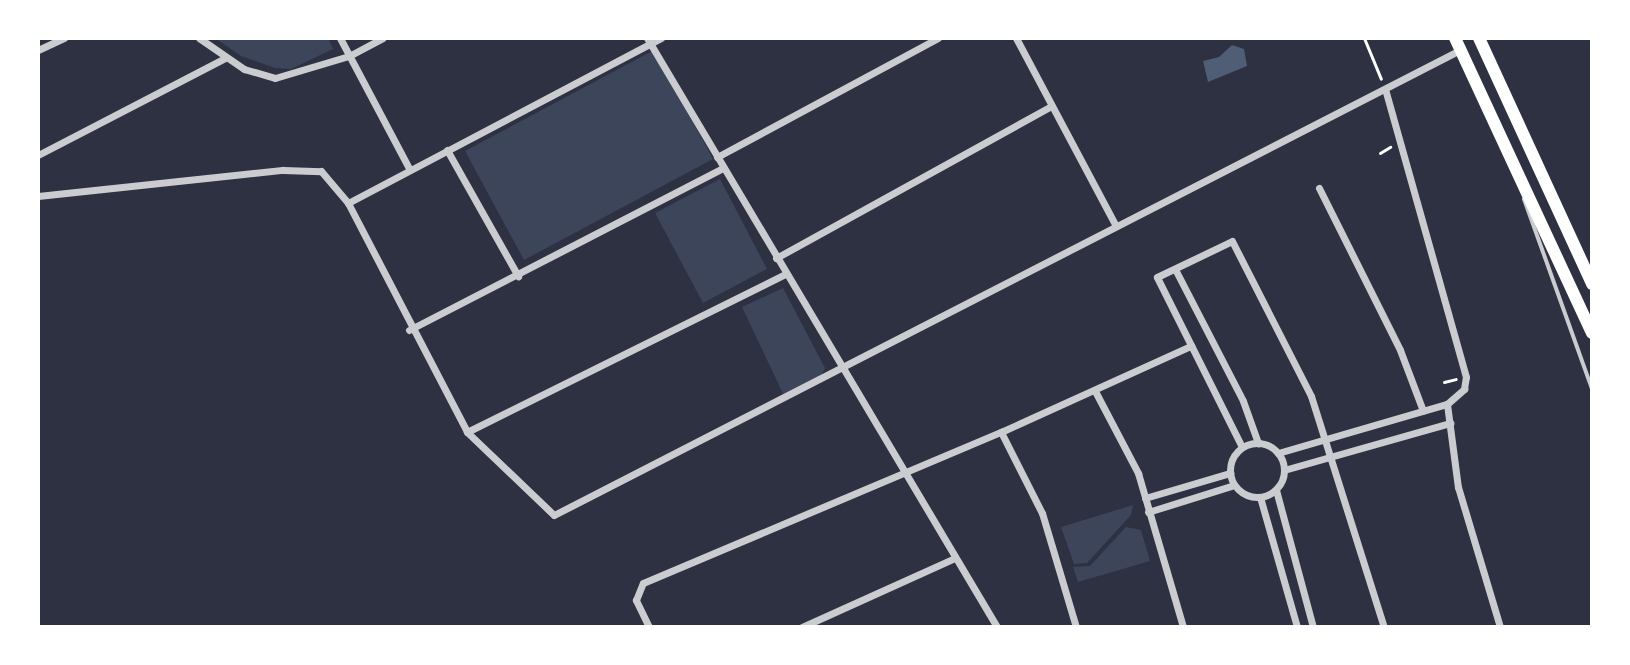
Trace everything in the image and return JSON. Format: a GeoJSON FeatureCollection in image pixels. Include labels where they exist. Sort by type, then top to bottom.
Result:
{"type":"FeatureCollection","features":[{"type":"Feature","properties":{"kind":"highway"},"geometry":{"type":"LineString","coordinates":[[1479,38],[1592,284]]}},
{"type":"Feature","properties":{"kind":"highway"},"geometry":{"type":"LineString","coordinates":[[1457,44],[1592,333]]}},
{"type":"Feature","properties":{"kind":"street"},"geometry":{"type":"LineString","coordinates":[[199,38],[225,58],[275,78],[349,56],[383,38]]}},
{"type":"Feature","properties":{"kind":"street"},"geometry":{"type":"LineString","coordinates":[[340,38],[410,170]]}},
{"type":"Feature","properties":{"kind":"street"},"geometry":{"type":"LineString","coordinates":[[348,203],[649,41],[661,38]]}},
{"type":"Feature","properties":{"kind":"street"},"geometry":{"type":"LineString","coordinates":[[717,157],[938,38]]}},
{"type":"Feature","properties":{"kind":"street"},"geometry":{"type":"LineString","coordinates":[[1016,38],[1116,226]]}},
{"type":"Feature","properties":{"kind":"street"},"geometry":{"type":"LineString","coordinates":[[38,50],[58,39]]}},
{"type":"Feature","properties":{"kind":"street"},"geometry":{"type":"LineString","coordinates":[[649,41],[848,381],[997,627]]}},
{"type":"Feature","properties":{"kind":"street"},"geometry":{"type":"LineString","coordinates":[[38,196],[306,168],[329,177],[348,203],[409,330],[467,432],[554,515],[1385,89],[1457,44]]}},
{"type":"Feature","properties":{"kind":"street"},"geometry":{"type":"LineString","coordinates":[[38,155],[225,58]]}},
{"type":"Feature","properties":{"kind":"street"},"geometry":{"type":"LineString","coordinates":[[1278,453],[1447,404],[1457,399],[1466,377],[1385,89]]}},
{"type":"Feature","properties":{"kind":"street"},"geometry":{"type":"LineString","coordinates":[[776,258],[1051,106]]}},
{"type":"Feature","properties":{"kind":"street"},"geometry":{"type":"LineString","coordinates":[[447,150],[518,276]]}},
{"type":"Feature","properties":{"kind":"street"},"geometry":{"type":"LineString","coordinates":[[409,330],[723,168]]}},
{"type":"Feature","properties":{"kind":"street"},"geometry":{"type":"LineString","coordinates":[[1319,188],[1400,350],[1423,411]]}},
{"type":"Feature","properties":{"kind":"street"},"geometry":{"type":"LineString","coordinates":[[1242,447],[1229,411],[1191,346],[1157,277],[1232,241],[1305,381],[1332,456],[1384,627]]}},
{"type":"Feature","properties":{"kind":"street"},"geometry":{"type":"LineString","coordinates":[[1175,269],[1243,401],[1258,443]]}},
{"type":"Feature","properties":{"kind":"street"},"geometry":{"type":"LineString","coordinates":[[467,432],[785,274]]}},
{"type":"Feature","properties":{"kind":"street"},"geometry":{"type":"LineString","coordinates":[[649,627],[636,600],[643,583],[1001,432],[1191,346]]}},
{"type":"Feature","properties":{"kind":"street"},"geometry":{"type":"LineString","coordinates":[[1095,391],[1135,466],[1183,627]]}},
{"type":"Feature","properties":{"kind":"street"},"geometry":{"type":"LineString","coordinates":[[1447,404],[1458,487],[1500,627]]}},
{"type":"Feature","properties":{"kind":"street"},"geometry":{"type":"LineString","coordinates":[[1284,470],[1450,423]]}},
{"type":"Feature","properties":{"kind":"street"},"geometry":{"type":"LineString","coordinates":[[1001,432],[1042,513],[1076,627]]}},
{"type":"Feature","properties":{"kind":"street"},"geometry":{"type":"LineString","coordinates":[[1234,485],[1230,473],[1232,458],[1242,447],[1258,443],[1278,453],[1284,470],[1276,490],[1313,627]]}},
{"type":"Feature","properties":{"kind":"street"},"geometry":{"type":"LineString","coordinates":[[1145,498],[1230,473]]}},
{"type":"Feature","properties":{"kind":"street"},"geometry":{"type":"LineString","coordinates":[[1148,512],[1234,485],[1260,497],[1276,490]]}},
{"type":"Feature","properties":{"kind":"street"},"geometry":{"type":"LineString","coordinates":[[1260,497],[1297,627]]}},
{"type":"Feature","properties":{"kind":"street"},"geometry":{"type":"LineString","coordinates":[[802,627],[955,558]]}},
{"type":"Feature","properties":{"kind":"lane"},"geometry":{"type":"LineString","coordinates":[[1511,158],[1592,389]]}},
{"type":"Feature","properties":{"kind":"path"},"geometry":{"type":"LineString","coordinates":[[1364,38],[1385,89]]}},
{"type":"Feature","properties":{"kind":"shaded area"},"geometry":{"type":"Polygon","coordinates":[[[215,38],[328,38],[333,49],[291,69],[275,68],[241,56],[215,38]]]}},
{"type":"Feature","properties":{"kind":"shaded area"},"geometry":{"type":"Polygon","coordinates":[[[1232,45],[1244,49],[1247,66],[1208,82],[1203,61],[1219,57],[1232,45]]]}},
{"type":"Feature","properties":{"kind":"shaded area"},"geometry":{"type":"Polygon","coordinates":[[[654,50],[713,159],[524,260],[465,151],[654,50]]]}},
{"type":"Feature","properties":{"kind":"shaded area"},"geometry":{"type":"Polygon","coordinates":[[[720,179],[767,269],[703,303],[655,213],[720,179]]]}},
{"type":"Feature","properties":{"kind":"shaded area"},"geometry":{"type":"Polygon","coordinates":[[[783,288],[825,368],[816,385],[785,398],[742,307],[783,288]]]}},
{"type":"Feature","properties":{"kind":"shaded area"},"geometry":{"type":"Polygon","coordinates":[[[1133,505],[1131,515],[1087,563],[1074,564],[1061,527],[1133,505]]]}},
{"type":"Feature","properties":{"kind":"shaded area"},"geometry":{"type":"Polygon","coordinates":[[[1126,527],[1141,530],[1150,561],[1078,582],[1073,567],[1090,566],[1126,527]]]}}]}
